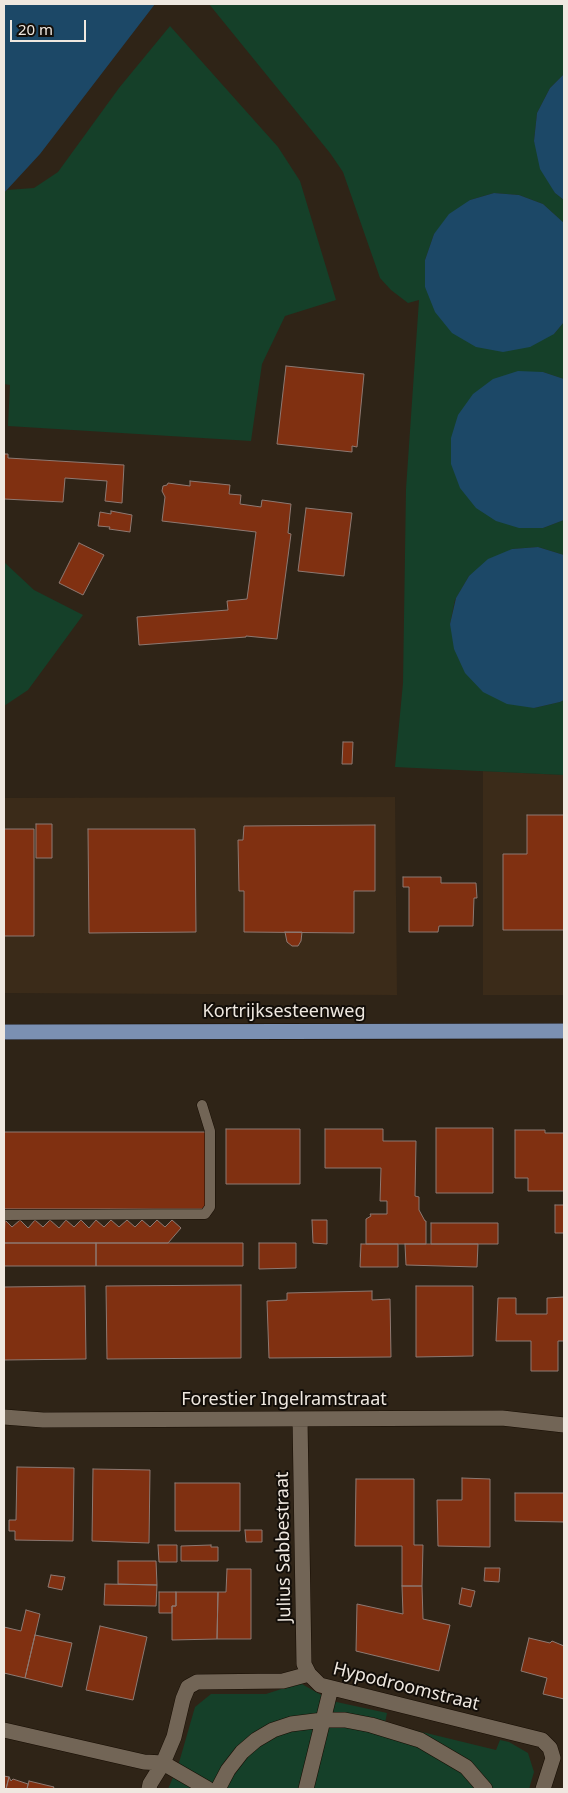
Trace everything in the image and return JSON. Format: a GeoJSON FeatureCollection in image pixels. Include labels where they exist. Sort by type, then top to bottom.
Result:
{"type":"FeatureCollection","features":[{"type":"Feature","properties":{"kind":"main road","name":"Kortrijksesteenweg"},"geometry":{"type":"LineString","coordinates":[[4,1032],[564,1031]]}},
{"type":"Feature","properties":{"kind":"street","name":"Forestier Ingelramstraat"},"geometry":{"type":"LineString","coordinates":[[4,1417],[43,1420],[502,1418],[564,1425]]}},
{"type":"Feature","properties":{"kind":"street","name":"Julius Sabbestraat"},"geometry":{"type":"LineString","coordinates":[[300,1419],[304,1664],[308,1674]]}},
{"type":"Feature","properties":{"kind":"street","name":"Hypodroomstraat"},"geometry":{"type":"LineString","coordinates":[[149,1789],[163,1763],[174,1736],[188,1687],[197,1682],[283,1682],[308,1674],[320,1685],[542,1740],[550,1748],[553,1758],[543,1789]]}},
{"type":"Feature","properties":{"kind":"street"},"geometry":{"type":"LineString","coordinates":[[306,1789],[331,1688]]}},
{"type":"Feature","properties":{"kind":"street"},"geometry":{"type":"LineString","coordinates":[[218,1789],[228,1770],[242,1752],[256,1740],[274,1730],[291,1724],[323,1720],[345,1720],[362,1723],[420,1740],[466,1767],[485,1789]]}},
{"type":"Feature","properties":{"kind":"street"},"geometry":{"type":"LineString","coordinates":[[4,1730],[144,1762],[163,1763],[208,1789]]}},
{"type":"Feature","properties":{"kind":"lane"},"geometry":{"type":"LineString","coordinates":[[4,1214],[205,1214],[210,1207],[210,1131],[202,1105]]}},
{"type":"Feature","properties":{"kind":"shaded area"},"geometry":{"type":"Polygon","coordinates":[[[483,771],[564,775],[564,995],[483,995],[483,771]]]}},
{"type":"Feature","properties":{"kind":"shaded area"},"geometry":{"type":"Polygon","coordinates":[[[395,797],[397,995],[4,993],[4,798],[395,797]]]}},
{"type":"Feature","properties":{"kind":"green space"},"geometry":{"type":"Polygon","coordinates":[[[209,4],[564,4],[564,74],[550,88],[537,113],[534,141],[555,193],[564,200],[564,223],[543,204],[519,195],[494,193],[470,200],[434,234],[425,260],[425,287],[554,334],[564,322],[564,379],[543,372],[543,528],[564,520],[564,555],[538,547],[512,549],[469,576],[455,600],[450,624],[534,708],[564,700],[564,775],[395,767],[403,683],[406,489],[419,300],[408,303],[391,290],[380,278],[343,172],[330,153],[209,4]]]}},
{"type":"Feature","properties":{"kind":"green space"},"geometry":{"type":"Polygon","coordinates":[[[170,26],[278,147],[300,181],[336,300],[285,316],[262,364],[251,441],[8,426],[10,385],[4,384],[4,193],[7,190],[34,188],[58,172],[119,88],[170,26]]]}},
{"type":"Feature","properties":{"kind":"green space"},"geometry":{"type":"Polygon","coordinates":[[[4,562],[34,590],[83,615],[28,690],[4,706],[4,562]]]}},
{"type":"Feature","properties":{"kind":"green space"},"geometry":{"type":"Polygon","coordinates":[[[300,1683],[332,1701],[387,1713],[385,1723],[496,1750],[500,1740],[509,1742],[528,1753],[534,1772],[529,1789],[168,1789],[178,1766],[195,1707],[211,1694],[266,1694],[300,1683]]]}},
{"type":"Feature","properties":{"kind":"water"},"geometry":{"type":"Polygon","coordinates":[[[155,4],[40,154],[4,193],[4,5],[155,4]]]}},
{"type":"Feature","properties":{"kind":"water"},"geometry":{"type":"Polygon","coordinates":[[[564,74],[564,200],[555,193],[540,169],[534,141],[537,113],[550,88],[564,74]]]}},
{"type":"Feature","properties":{"kind":"water"},"geometry":{"type":"Polygon","coordinates":[[[494,193],[519,195],[543,204],[564,223],[564,322],[554,334],[530,347],[503,352],[476,347],[452,333],[435,312],[425,287],[425,260],[434,234],[449,214],[470,200],[494,193]]]}},
{"type":"Feature","properties":{"kind":"water"},"geometry":{"type":"Polygon","coordinates":[[[518,371],[543,372],[564,379],[564,520],[543,528],[519,528],[496,521],[476,508],[460,488],[451,464],[451,438],[458,415],[473,394],[493,379],[518,371]]]}},
{"type":"Feature","properties":{"kind":"water"},"geometry":{"type":"Polygon","coordinates":[[[538,547],[564,555],[564,700],[534,708],[507,704],[483,692],[465,673],[454,649],[450,624],[456,598],[469,576],[488,559],[512,549],[538,547]]]}},
{"type":"Feature","properties":{"kind":"building"},"geometry":{"type":"Polygon","coordinates":[[[286,366],[364,374],[357,447],[352,446],[352,452],[277,444],[286,366]]]}},
{"type":"Feature","properties":{"kind":"building"},"geometry":{"type":"Polygon","coordinates":[[[5,454],[8,454],[8,458],[124,465],[122,503],[105,501],[107,481],[65,478],[63,502],[4,499],[5,454]]]}},
{"type":"Feature","properties":{"kind":"building"},"geometry":{"type":"Polygon","coordinates":[[[190,481],[230,485],[229,494],[241,495],[240,504],[261,507],[262,500],[291,504],[288,533],[291,534],[277,639],[246,636],[139,645],[137,617],[228,610],[227,601],[247,599],[256,532],[162,521],[165,497],[162,491],[163,486],[168,483],[190,486],[190,481]]]}},
{"type":"Feature","properties":{"kind":"building"},"geometry":{"type":"Polygon","coordinates":[[[306,508],[352,513],[344,576],[298,571],[306,508]]]}},
{"type":"Feature","properties":{"kind":"building"},"geometry":{"type":"Polygon","coordinates":[[[111,511],[132,515],[130,532],[98,526],[100,512],[111,514],[111,511]]]}},
{"type":"Feature","properties":{"kind":"building"},"geometry":{"type":"Polygon","coordinates":[[[79,543],[104,555],[83,595],[59,583],[79,543]]]}},
{"type":"Feature","properties":{"kind":"building"},"geometry":{"type":"Polygon","coordinates":[[[343,742],[353,742],[352,764],[342,764],[343,742]]]}},
{"type":"Feature","properties":{"kind":"building"},"geometry":{"type":"Polygon","coordinates":[[[527,815],[564,815],[564,930],[503,930],[503,854],[527,854],[527,815]]]}},
{"type":"Feature","properties":{"kind":"building"},"geometry":{"type":"Polygon","coordinates":[[[36,824],[52,824],[52,858],[36,858],[36,824]]]}},
{"type":"Feature","properties":{"kind":"building"},"geometry":{"type":"Polygon","coordinates":[[[375,825],[375,891],[354,891],[354,933],[244,932],[244,891],[239,891],[238,840],[243,840],[244,826],[375,825]]]}},
{"type":"Feature","properties":{"kind":"building"},"geometry":{"type":"Polygon","coordinates":[[[4,829],[34,829],[34,936],[4,936],[4,829]]]}},
{"type":"Feature","properties":{"kind":"building"},"geometry":{"type":"Polygon","coordinates":[[[88,829],[195,829],[196,932],[89,933],[88,829]]]}},
{"type":"Feature","properties":{"kind":"building"},"geometry":{"type":"Polygon","coordinates":[[[403,877],[441,877],[441,883],[476,883],[477,898],[474,898],[473,926],[439,926],[438,932],[409,932],[409,887],[403,887],[403,877]]]}},
{"type":"Feature","properties":{"kind":"building"},"geometry":{"type":"Polygon","coordinates":[[[285,932],[302,932],[301,941],[298,946],[292,946],[287,942],[285,932]]]}},
{"type":"Feature","properties":{"kind":"building"},"geometry":{"type":"Polygon","coordinates":[[[436,1128],[493,1128],[493,1193],[436,1193],[436,1128]]]}},
{"type":"Feature","properties":{"kind":"building"},"geometry":{"type":"Polygon","coordinates":[[[226,1129],[300,1129],[300,1184],[226,1184],[226,1129]]]}},
{"type":"Feature","properties":{"kind":"building"},"geometry":{"type":"Polygon","coordinates":[[[325,1129],[383,1129],[383,1141],[416,1141],[415,1196],[419,1197],[419,1210],[426,1221],[426,1244],[366,1244],[366,1219],[371,1216],[370,1214],[387,1214],[387,1201],[380,1201],[381,1168],[325,1168],[325,1129]]]}},
{"type":"Feature","properties":{"kind":"building"},"geometry":{"type":"Polygon","coordinates":[[[515,1130],[545,1130],[545,1133],[564,1133],[564,1191],[528,1191],[528,1178],[515,1178],[515,1130]]]}},
{"type":"Feature","properties":{"kind":"building"},"geometry":{"type":"Polygon","coordinates":[[[4,1132],[206,1132],[206,1209],[4,1209],[4,1132]]]}},
{"type":"Feature","properties":{"kind":"building"},"geometry":{"type":"Polygon","coordinates":[[[555,1205],[564,1205],[564,1233],[555,1233],[555,1205]]]}},
{"type":"Feature","properties":{"kind":"building"},"geometry":{"type":"Polygon","coordinates":[[[5,1220],[12,1227],[20,1220],[28,1228],[35,1220],[43,1227],[50,1220],[59,1228],[66,1220],[74,1227],[81,1220],[89,1228],[96,1220],[104,1227],[111,1220],[119,1227],[127,1220],[135,1227],[142,1220],[150,1227],[157,1220],[165,1227],[172,1220],[181,1228],[168,1243],[4,1243],[5,1220]]]}},
{"type":"Feature","properties":{"kind":"building"},"geometry":{"type":"Polygon","coordinates":[[[312,1220],[327,1220],[327,1244],[313,1243],[312,1220]]]}},
{"type":"Feature","properties":{"kind":"building"},"geometry":{"type":"Polygon","coordinates":[[[431,1223],[498,1223],[498,1244],[431,1244],[431,1223]]]}},
{"type":"Feature","properties":{"kind":"building"},"geometry":{"type":"Polygon","coordinates":[[[4,1243],[96,1243],[96,1266],[4,1266],[4,1243]]]}},
{"type":"Feature","properties":{"kind":"building"},"geometry":{"type":"Polygon","coordinates":[[[96,1243],[243,1243],[243,1266],[96,1266],[96,1243]]]}},
{"type":"Feature","properties":{"kind":"building"},"geometry":{"type":"Polygon","coordinates":[[[259,1243],[296,1243],[296,1268],[259,1269],[259,1243]]]}},
{"type":"Feature","properties":{"kind":"building"},"geometry":{"type":"Polygon","coordinates":[[[361,1244],[398,1244],[398,1267],[360,1267],[361,1244]]]}},
{"type":"Feature","properties":{"kind":"building"},"geometry":{"type":"Polygon","coordinates":[[[405,1244],[478,1244],[477,1267],[406,1265],[405,1244]]]}},
{"type":"Feature","properties":{"kind":"building"},"geometry":{"type":"Polygon","coordinates":[[[241,1285],[241,1358],[107,1359],[106,1286],[241,1285]]]}},
{"type":"Feature","properties":{"kind":"building"},"geometry":{"type":"Polygon","coordinates":[[[85,1286],[86,1359],[4,1360],[4,1287],[85,1286]]]}},
{"type":"Feature","properties":{"kind":"building"},"geometry":{"type":"Polygon","coordinates":[[[416,1286],[473,1286],[473,1356],[416,1357],[416,1286]]]}},
{"type":"Feature","properties":{"kind":"building"},"geometry":{"type":"Polygon","coordinates":[[[372,1291],[372,1300],[390,1299],[391,1357],[269,1358],[267,1301],[287,1300],[287,1293],[372,1291]]]}},
{"type":"Feature","properties":{"kind":"building"},"geometry":{"type":"Polygon","coordinates":[[[564,1297],[564,1341],[558,1341],[558,1371],[531,1371],[531,1341],[496,1341],[498,1298],[516,1298],[516,1314],[547,1314],[547,1298],[564,1297]]]}},
{"type":"Feature","properties":{"kind":"building"},"geometry":{"type":"Polygon","coordinates":[[[17,1467],[74,1468],[73,1541],[15,1540],[15,1531],[9,1531],[9,1520],[16,1520],[17,1467]]]}},
{"type":"Feature","properties":{"kind":"building"},"geometry":{"type":"Polygon","coordinates":[[[93,1469],[150,1470],[149,1543],[92,1541],[93,1469]]]}},
{"type":"Feature","properties":{"kind":"building"},"geometry":{"type":"Polygon","coordinates":[[[462,1478],[490,1479],[490,1547],[438,1546],[437,1500],[462,1500],[462,1478]]]}},
{"type":"Feature","properties":{"kind":"building"},"geometry":{"type":"Polygon","coordinates":[[[356,1479],[414,1479],[414,1545],[423,1545],[422,1586],[402,1586],[402,1546],[355,1546],[356,1479]]]}},
{"type":"Feature","properties":{"kind":"building"},"geometry":{"type":"Polygon","coordinates":[[[175,1483],[240,1483],[240,1531],[175,1531],[175,1483]]]}},
{"type":"Feature","properties":{"kind":"building"},"geometry":{"type":"Polygon","coordinates":[[[515,1493],[564,1493],[564,1522],[515,1521],[515,1493]]]}},
{"type":"Feature","properties":{"kind":"building"},"geometry":{"type":"Polygon","coordinates":[[[245,1530],[262,1530],[262,1542],[246,1542],[245,1530]]]}},
{"type":"Feature","properties":{"kind":"building"},"geometry":{"type":"Polygon","coordinates":[[[158,1545],[177,1545],[177,1562],[159,1562],[158,1545]]]}},
{"type":"Feature","properties":{"kind":"building"},"geometry":{"type":"Polygon","coordinates":[[[211,1545],[211,1547],[218,1547],[218,1561],[181,1561],[181,1546],[211,1545]]]}},
{"type":"Feature","properties":{"kind":"building"},"geometry":{"type":"Polygon","coordinates":[[[118,1561],[156,1561],[157,1585],[118,1584],[118,1561]]]}},
{"type":"Feature","properties":{"kind":"building"},"geometry":{"type":"Polygon","coordinates":[[[485,1568],[500,1568],[499,1582],[484,1581],[485,1568]]]}},
{"type":"Feature","properties":{"kind":"building"},"geometry":{"type":"Polygon","coordinates":[[[227,1569],[251,1569],[251,1639],[217,1639],[218,1592],[226,1592],[227,1569]]]}},
{"type":"Feature","properties":{"kind":"building"},"geometry":{"type":"Polygon","coordinates":[[[51,1575],[65,1577],[62,1590],[48,1587],[51,1575]]]}},
{"type":"Feature","properties":{"kind":"building"},"geometry":{"type":"Polygon","coordinates":[[[105,1584],[157,1585],[156,1606],[104,1605],[105,1584]]]}},
{"type":"Feature","properties":{"kind":"building"},"geometry":{"type":"Polygon","coordinates":[[[402,1586],[422,1586],[423,1619],[450,1625],[439,1671],[356,1651],[357,1604],[403,1614],[402,1586]]]}},
{"type":"Feature","properties":{"kind":"building"},"geometry":{"type":"Polygon","coordinates":[[[462,1588],[475,1591],[471,1607],[459,1604],[462,1588]]]}},
{"type":"Feature","properties":{"kind":"building"},"geometry":{"type":"Polygon","coordinates":[[[159,1592],[176,1592],[176,1606],[172,1606],[172,1613],[159,1613],[159,1592]]]}},
{"type":"Feature","properties":{"kind":"building"},"geometry":{"type":"Polygon","coordinates":[[[176,1592],[218,1592],[217,1639],[172,1640],[172,1606],[176,1606],[176,1592]]]}},
{"type":"Feature","properties":{"kind":"building"},"geometry":{"type":"Polygon","coordinates":[[[26,1610],[40,1614],[25,1678],[4,1673],[4,1627],[21,1631],[26,1610]]]}},
{"type":"Feature","properties":{"kind":"building"},"geometry":{"type":"Polygon","coordinates":[[[100,1626],[147,1637],[133,1700],[86,1690],[100,1626]]]}},
{"type":"Feature","properties":{"kind":"building"},"geometry":{"type":"Polygon","coordinates":[[[35,1635],[72,1643],[62,1687],[25,1678],[35,1635]]]}},
{"type":"Feature","properties":{"kind":"building"},"geometry":{"type":"Polygon","coordinates":[[[529,1638],[550,1643],[552,1641],[564,1646],[564,1699],[543,1694],[547,1678],[521,1671],[529,1638]]]}},
{"type":"Feature","properties":{"kind":"building"},"geometry":{"type":"Polygon","coordinates":[[[4,1776],[9,1777],[6,1789],[4,1789],[4,1776]]]}},
{"type":"Feature","properties":{"kind":"building"},"geometry":{"type":"Polygon","coordinates":[[[9,1777],[11,1781],[13,1779],[28,1784],[27,1789],[6,1789],[9,1777]]]}},
{"type":"Feature","properties":{"kind":"building"},"geometry":{"type":"Polygon","coordinates":[[[29,1781],[54,1787],[53,1789],[27,1789],[29,1781]]]}}]}
